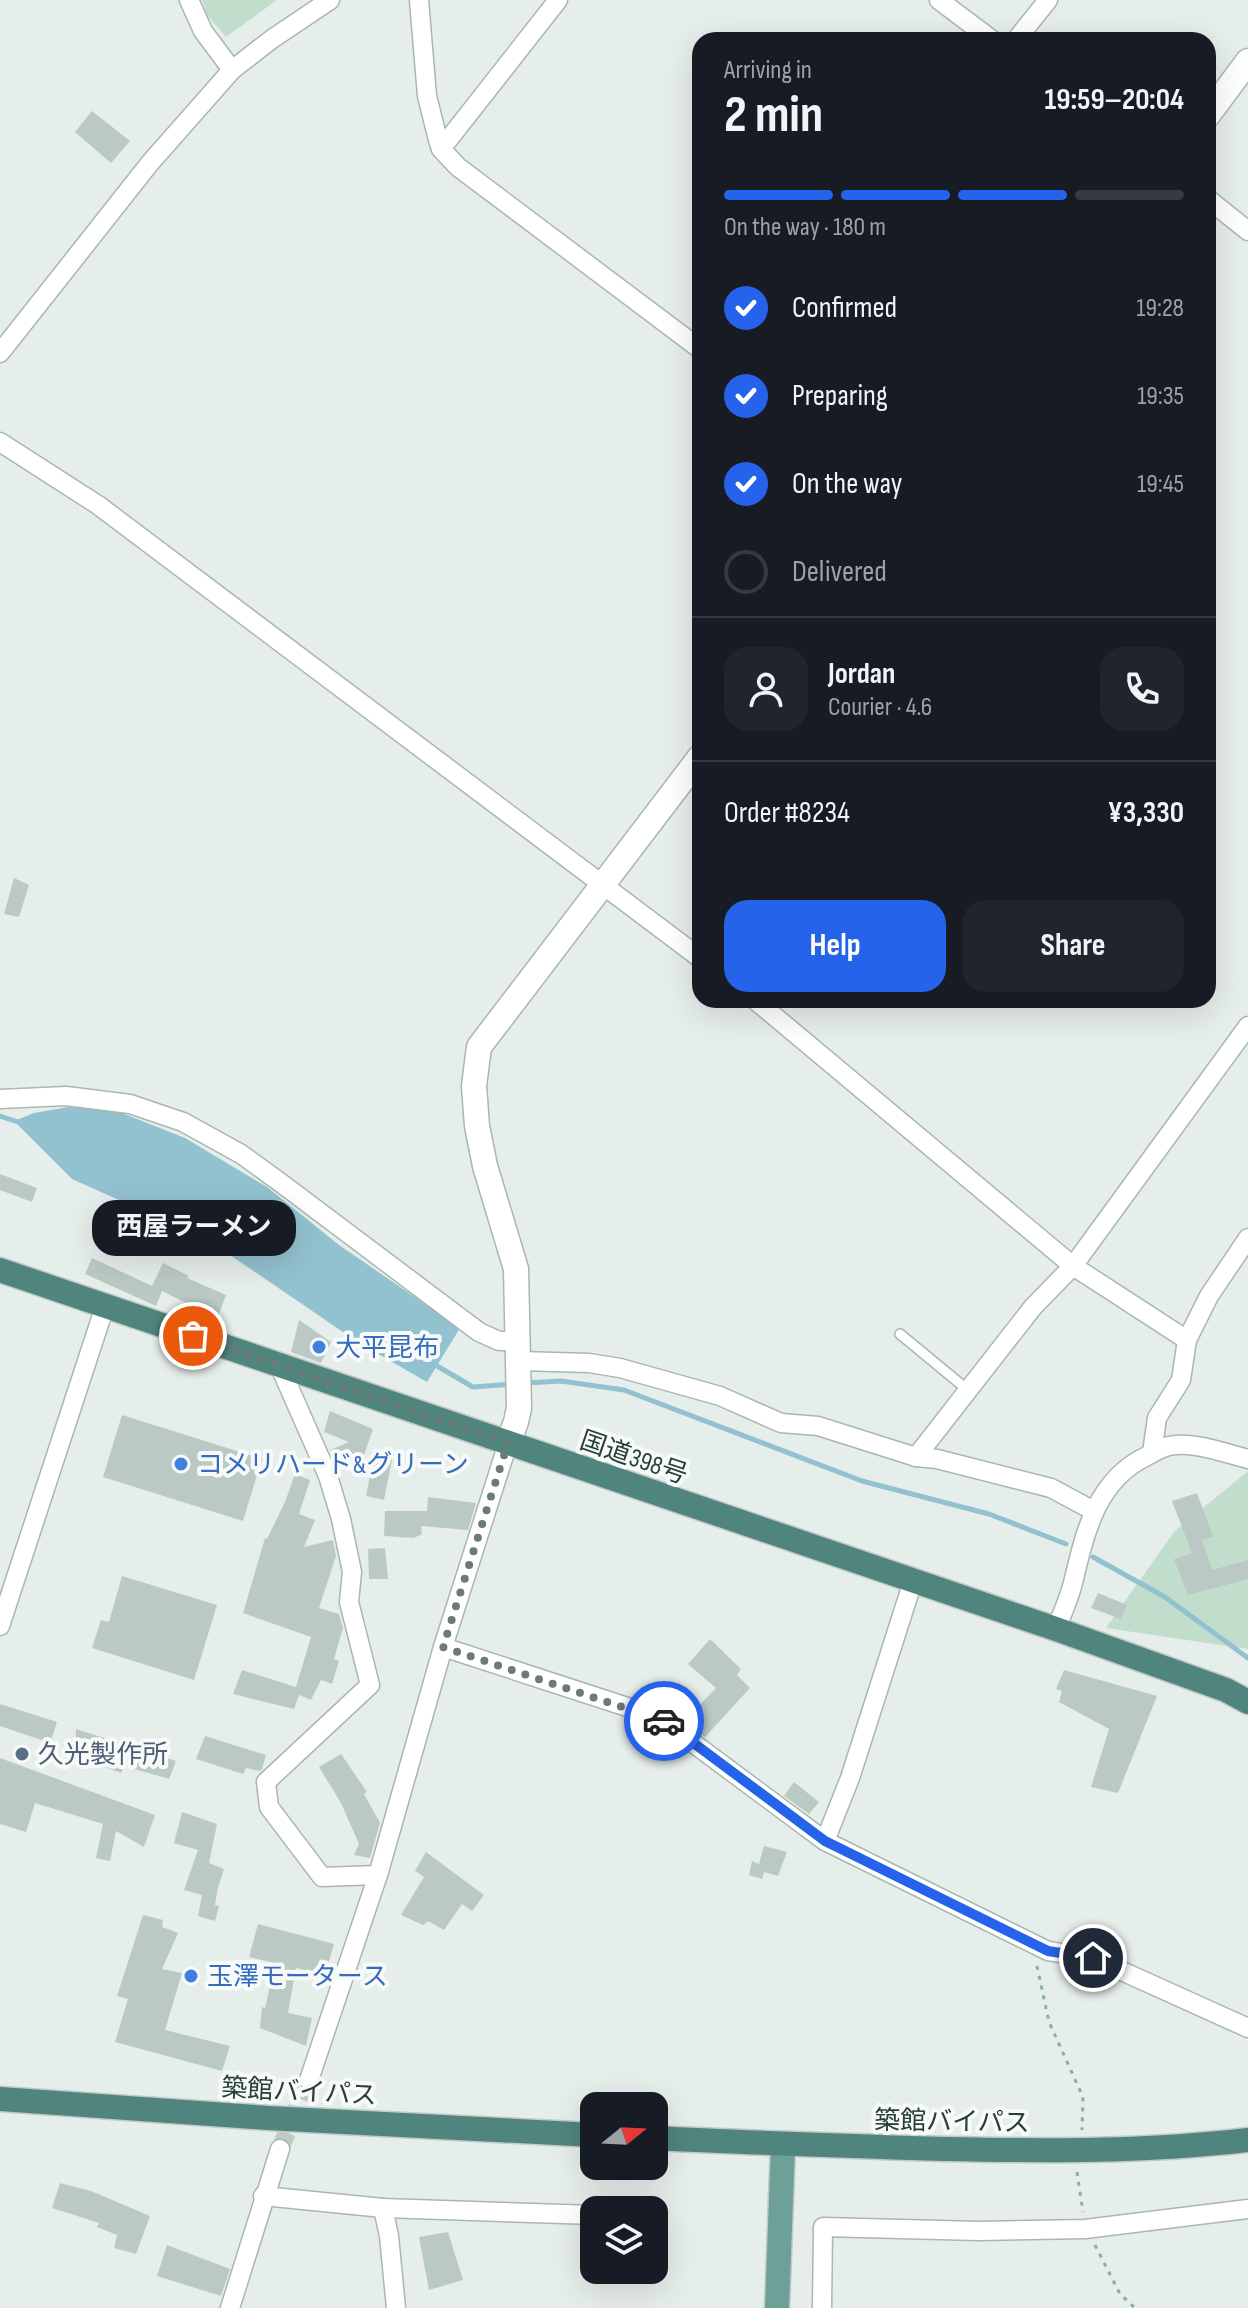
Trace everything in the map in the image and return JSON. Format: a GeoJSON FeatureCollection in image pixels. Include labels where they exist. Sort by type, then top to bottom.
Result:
{"type":"FeatureCollection","features":[{"type":"Feature","properties":{"kind":"highway","name":"国道398号"},"geometry":{"type":"LineString","coordinates":[[0,1270],[1056,1629],[1226,1690],[1248,1702]]}},
{"type":"Feature","properties":{"kind":"highway","name":"築館バイパス"},"geometry":{"type":"LineString","coordinates":[[0,2099],[268,2118],[580,2134]]}},
{"type":"Feature","properties":{"kind":"highway","name":"築館バイパス"},"geometry":{"type":"LineString","coordinates":[[668,2139],[783,2145],[1037,2151],[1135,2149],[1248,2140]]}},
{"type":"Feature","properties":{"kind":"main road"},"geometry":{"type":"LineString","coordinates":[[777,2308],[783,2145]]}},
{"type":"Feature","properties":{"kind":"street"},"geometry":{"type":"LineString","coordinates":[[189,0],[203,31],[232,70]]}},
{"type":"Feature","properties":{"kind":"street"},"geometry":{"type":"LineString","coordinates":[[0,353],[150,163],[232,70],[330,0]]}},
{"type":"Feature","properties":{"kind":"street"},"geometry":{"type":"LineString","coordinates":[[419,0],[427,96],[441,149],[458,167],[692,343]]}},
{"type":"Feature","properties":{"kind":"street"},"geometry":{"type":"LineString","coordinates":[[441,149],[558,0]]}},
{"type":"Feature","properties":{"kind":"street"},"geometry":{"type":"LineString","coordinates":[[939,0],[981,32]]}},
{"type":"Feature","properties":{"kind":"street"},"geometry":{"type":"LineString","coordinates":[[1022,32],[1048,0]]}},
{"type":"Feature","properties":{"kind":"street"},"geometry":{"type":"LineString","coordinates":[[1216,104],[1248,61]]}},
{"type":"Feature","properties":{"kind":"street"},"geometry":{"type":"LineString","coordinates":[[1216,205],[1248,231]]}},
{"type":"Feature","properties":{"kind":"street"},"geometry":{"type":"LineString","coordinates":[[0,442],[98,505],[692,952]]}},
{"type":"Feature","properties":{"kind":"street"},"geometry":{"type":"LineString","coordinates":[[309,2080],[378,1875],[443,1647],[519,1408],[516,1269],[485,1166],[477,1126],[474,1086],[479,1047],[692,767]]}},
{"type":"Feature","properties":{"kind":"street"},"geometry":{"type":"LineString","coordinates":[[765,1008],[1073,1266],[1187,1340]]}},
{"type":"Feature","properties":{"kind":"street"},"geometry":{"type":"LineString","coordinates":[[916,1457],[1033,1307],[1073,1266],[1248,1026]]}},
{"type":"Feature","properties":{"kind":"street"},"geometry":{"type":"LineString","coordinates":[[0,1099],[79,1097],[130,1104],[183,1122],[241,1154],[479,1332],[499,1341],[519,1358],[620,1368],[720,1396],[781,1423],[818,1426],[916,1457],[937,1459],[1051,1488],[1094,1511]]}},
{"type":"Feature","properties":{"kind":"street"},"geometry":{"type":"LineString","coordinates":[[1152,1453],[1157,1418],[1181,1380],[1187,1340],[1209,1296],[1248,1238]]}},
{"type":"Feature","properties":{"kind":"street"},"geometry":{"type":"LineString","coordinates":[[0,1626],[5,1594],[105,1306]]}},
{"type":"Feature","properties":{"kind":"street"},"geometry":{"type":"LineString","coordinates":[[280,1367],[328,1476],[341,1519],[352,1572],[349,1602],[370,1685],[266,1782],[269,1807],[322,1877],[378,1875]]}},
{"type":"Feature","properties":{"kind":"street"},"geometry":{"type":"LineString","coordinates":[[1056,1629],[1072,1586],[1081,1544],[1094,1511],[1114,1479],[1137,1460],[1168,1446],[1195,1446],[1248,1459]]}},
{"type":"Feature","properties":{"kind":"street"},"geometry":{"type":"LineString","coordinates":[[825,1841],[850,1778],[913,1581]]}},
{"type":"Feature","properties":{"kind":"street"},"geometry":{"type":"LineString","coordinates":[[443,1647],[658,1717],[825,1841],[1048,1951],[1093,1958],[1248,2028]]}},
{"type":"Feature","properties":{"kind":"street"},"geometry":{"type":"LineString","coordinates":[[230,2308],[280,2149]]}},
{"type":"Feature","properties":{"kind":"street"},"geometry":{"type":"LineString","coordinates":[[263,2196],[383,2208],[580,2215]]}},
{"type":"Feature","properties":{"kind":"street"},"geometry":{"type":"LineString","coordinates":[[383,2208],[396,2308]]}},
{"type":"Feature","properties":{"kind":"street"},"geometry":{"type":"LineString","coordinates":[[822,2308],[823,2227],[979,2231],[1085,2229],[1248,2209]]}},
{"type":"Feature","properties":{"kind":"lane"},"geometry":{"type":"LineString","coordinates":[[900,1334],[969,1391]]}},
{"type":"Feature","properties":{"kind":"path"},"geometry":{"type":"LineString","coordinates":[[1026,1940],[1040,1974],[1049,2022],[1083,2097],[1082,2131]]}},
{"type":"Feature","properties":{"kind":"green space"},"geometry":{"type":"Polygon","coordinates":[[[202,0],[277,0],[226,37],[207,15],[202,0]]]}},
{"type":"Feature","properties":{"kind":"green space"},"geometry":{"type":"Polygon","coordinates":[[[1248,1471],[1248,1649],[1106,1628],[1174,1532],[1248,1471]]]}},
{"type":"Feature","properties":{"kind":"water"},"geometry":{"type":"Polygon","coordinates":[[[68,1107],[117,1111],[185,1138],[267,1187],[339,1245],[460,1328],[427,1382],[359,1343],[230,1255],[72,1179],[14,1121],[34,1113],[68,1107]]]}},
{"type":"Feature","properties":{"kind":"building"},"geometry":{"type":"Polygon","coordinates":[[[92,111],[130,141],[111,163],[75,132],[92,111]]]}},
{"type":"Feature","properties":{"kind":"building"},"geometry":{"type":"Polygon","coordinates":[[[14,878],[29,885],[19,917],[4,914],[14,878]]]}},
{"type":"Feature","properties":{"kind":"building"},"geometry":{"type":"Polygon","coordinates":[[[0,1174],[37,1188],[32,1202],[0,1190],[0,1174]]]}},
{"type":"Feature","properties":{"kind":"building"},"geometry":{"type":"Polygon","coordinates":[[[92,1258],[152,1286],[163,1263],[189,1276],[187,1278],[226,1295],[214,1327],[194,1318],[198,1309],[162,1291],[156,1306],[85,1274],[92,1258]]]}},
{"type":"Feature","properties":{"kind":"building"},"geometry":{"type":"Polygon","coordinates":[[[299,1320],[331,1342],[321,1363],[291,1352],[299,1320]]]}},
{"type":"Feature","properties":{"kind":"building"},"geometry":{"type":"Polygon","coordinates":[[[330,1411],[373,1429],[364,1455],[336,1464],[330,1450],[349,1442],[324,1432],[330,1411]]]}},
{"type":"Feature","properties":{"kind":"building"},"geometry":{"type":"Polygon","coordinates":[[[122,1415],[262,1459],[243,1521],[103,1477],[122,1415]]]}},
{"type":"Feature","properties":{"kind":"building"},"geometry":{"type":"Polygon","coordinates":[[[374,1454],[392,1460],[384,1500],[366,1496],[374,1454]]]}},
{"type":"Feature","properties":{"kind":"building"},"geometry":{"type":"Polygon","coordinates":[[[295,1474],[310,1480],[299,1514],[315,1520],[304,1547],[333,1540],[336,1556],[319,1608],[339,1614],[343,1628],[334,1659],[339,1661],[332,1684],[321,1680],[311,1700],[299,1695],[294,1709],[233,1694],[242,1670],[296,1687],[311,1637],[243,1613],[265,1538],[285,1502],[295,1474]]]}},
{"type":"Feature","properties":{"kind":"building"},"geometry":{"type":"Polygon","coordinates":[[[1197,1493],[1213,1537],[1202,1540],[1212,1570],[1248,1560],[1248,1579],[1188,1595],[1174,1559],[1192,1553],[1172,1501],[1197,1493]]]}},
{"type":"Feature","properties":{"kind":"building"},"geometry":{"type":"Polygon","coordinates":[[[428,1497],[476,1503],[468,1530],[421,1526],[422,1534],[414,1538],[384,1536],[385,1511],[427,1511],[428,1497]]]}},
{"type":"Feature","properties":{"kind":"building"},"geometry":{"type":"Polygon","coordinates":[[[385,1548],[388,1579],[369,1579],[368,1549],[385,1548]]]}},
{"type":"Feature","properties":{"kind":"building"},"geometry":{"type":"Polygon","coordinates":[[[122,1576],[217,1605],[194,1680],[92,1648],[101,1620],[109,1622],[122,1576]]]}},
{"type":"Feature","properties":{"kind":"building"},"geometry":{"type":"Polygon","coordinates":[[[1098,1593],[1127,1605],[1121,1619],[1091,1608],[1098,1593]]]}},
{"type":"Feature","properties":{"kind":"building"},"geometry":{"type":"Polygon","coordinates":[[[710,1639],[741,1669],[737,1675],[750,1688],[705,1737],[689,1725],[691,1714],[716,1688],[688,1664],[710,1639]]]}},
{"type":"Feature","properties":{"kind":"building"},"geometry":{"type":"Polygon","coordinates":[[[1064,1670],[1157,1696],[1118,1793],[1091,1787],[1109,1729],[1059,1702],[1062,1691],[1056,1689],[1064,1670]]]}},
{"type":"Feature","properties":{"kind":"building"},"geometry":{"type":"Polygon","coordinates":[[[0,1704],[57,1722],[50,1743],[0,1726],[0,1704]]]}},
{"type":"Feature","properties":{"kind":"building"},"geometry":{"type":"Polygon","coordinates":[[[76,1729],[176,1761],[169,1779],[124,1766],[121,1773],[75,1755],[76,1729]]]}},
{"type":"Feature","properties":{"kind":"building"},"geometry":{"type":"Polygon","coordinates":[[[205,1736],[266,1755],[262,1769],[246,1768],[243,1774],[196,1759],[205,1736]]]}},
{"type":"Feature","properties":{"kind":"building"},"geometry":{"type":"Polygon","coordinates":[[[341,1754],[367,1792],[364,1794],[380,1823],[370,1858],[354,1855],[359,1844],[341,1803],[319,1767],[341,1754]]]}},
{"type":"Feature","properties":{"kind":"building"},"geometry":{"type":"Polygon","coordinates":[[[0,1758],[155,1815],[144,1847],[116,1831],[110,1861],[96,1858],[103,1824],[35,1803],[26,1832],[0,1824],[0,1758]]]}},
{"type":"Feature","properties":{"kind":"building"},"geometry":{"type":"Polygon","coordinates":[[[794,1782],[819,1802],[809,1814],[784,1796],[794,1782]]]}},
{"type":"Feature","properties":{"kind":"building"},"geometry":{"type":"Polygon","coordinates":[[[182,1812],[217,1824],[209,1863],[224,1869],[218,1887],[215,1905],[219,1906],[215,1921],[198,1916],[202,1895],[184,1890],[198,1850],[174,1843],[182,1812]]]}},
{"type":"Feature","properties":{"kind":"building"},"geometry":{"type":"Polygon","coordinates":[[[764,1846],[787,1852],[778,1876],[764,1872],[762,1879],[749,1875],[752,1861],[759,1864],[764,1846]]]}},
{"type":"Feature","properties":{"kind":"building"},"geometry":{"type":"Polygon","coordinates":[[[426,1852],[484,1895],[472,1911],[462,1904],[444,1930],[428,1921],[423,1925],[401,1915],[424,1877],[415,1871],[426,1852]]]}},
{"type":"Feature","properties":{"kind":"building"},"geometry":{"type":"Polygon","coordinates":[[[143,1915],[163,1920],[162,1927],[178,1933],[162,1969],[182,1973],[165,2030],[230,2046],[222,2071],[115,2042],[128,1999],[117,1996],[143,1915]]]}},
{"type":"Feature","properties":{"kind":"building"},"geometry":{"type":"Polygon","coordinates":[[[258,1924],[334,1944],[325,1975],[296,1968],[288,2013],[312,2018],[306,2046],[260,2028],[262,2007],[265,2008],[275,1963],[249,1957],[258,1924]]]}},
{"type":"Feature","properties":{"kind":"building"},"geometry":{"type":"Polygon","coordinates":[[[60,2183],[91,2191],[150,2216],[136,2254],[114,2248],[117,2235],[97,2227],[99,2223],[52,2208],[60,2183]]]}},
{"type":"Feature","properties":{"kind":"building"},"geometry":{"type":"Polygon","coordinates":[[[448,2232],[463,2280],[429,2290],[419,2237],[448,2232]]]}},
{"type":"Feature","properties":{"kind":"building"},"geometry":{"type":"Polygon","coordinates":[[[167,2245],[230,2269],[221,2296],[157,2276],[167,2245]]]}},
{"type":"Feature","properties":{"kind":"waterway"},"geometry":{"type":"LineString","coordinates":[[0,1116],[18,1122]]}},
{"type":"Feature","properties":{"kind":"waterway"},"geometry":{"type":"LineString","coordinates":[[432,1363],[473,1387],[512,1384]]}},
{"type":"Feature","properties":{"kind":"waterway"},"geometry":{"type":"LineString","coordinates":[[526,1383],[561,1381],[624,1390],[862,1481],[989,1514],[1066,1544]]}},
{"type":"Feature","properties":{"kind":"waterway"},"geometry":{"type":"LineString","coordinates":[[1093,1557],[1165,1597],[1248,1658]]}},
{"type":"Feature","properties":{"kind":"tunnel"},"geometry":{"type":"LineString","coordinates":[[280,2149],[309,2080]]}},
{"type":"Feature","properties":{"kind":"way so far"},"geometry":{"type":"LineString","coordinates":[[193,1336],[508,1443],[443,1647],[664,1721]]}},
{"type":"Feature","properties":{"kind":"place","name":"西屋ラーメン"},"geometry":{"type":"Point","coordinates":[193,1336]}},
{"type":"Feature","properties":{"kind":"place","name":"大平昆布"},"geometry":{"type":"Point","coordinates":[319,1347]}},
{"type":"Feature","properties":{"kind":"place","name":"コメリハード&グリーン"},"geometry":{"type":"Point","coordinates":[181,1464]}},
{"type":"Feature","properties":{"kind":"place","name":"久光製作所"},"geometry":{"type":"Point","coordinates":[22,1754]}},
{"type":"Feature","properties":{"kind":"place","name":"玉澤モータース"},"geometry":{"type":"Point","coordinates":[191,1976]}},
{"type":"Feature","properties":{"kind":"route"},"geometry":{"type":"LineString","coordinates":[[664,1721],[825,1841],[1048,1951],[1093,1958]]}}]}
